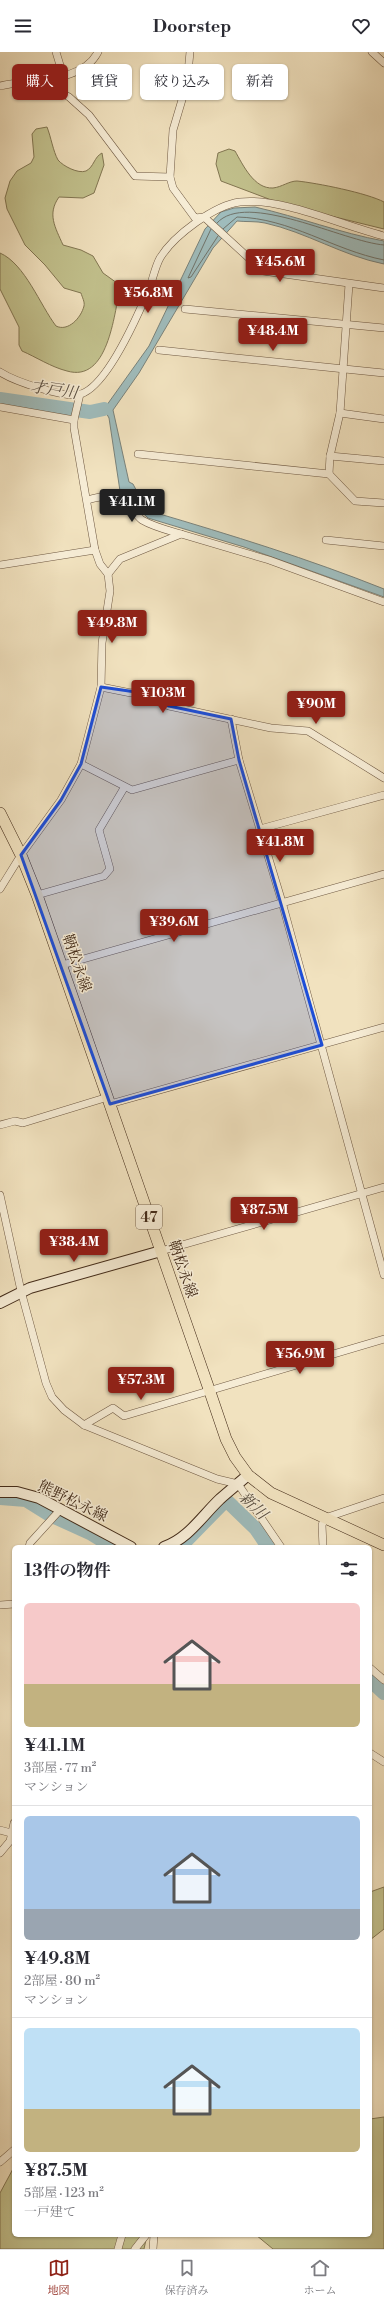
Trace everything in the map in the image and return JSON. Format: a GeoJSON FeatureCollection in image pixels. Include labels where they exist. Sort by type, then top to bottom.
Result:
{"type":"FeatureCollection","features":[{"type":"Feature","properties":{"kind":"main road","name":"鞆松永線"},"geometry":{"type":"LineString","coordinates":[[0,813],[21,855],[37,895],[226,1439],[235,1457],[248,1475],[271,1493],[384,1545]]}},
{"type":"Feature","properties":{"kind":"main road"},"geometry":{"type":"LineString","coordinates":[[0,1303],[21,1291],[161,1251]]}},
{"type":"Feature","properties":{"kind":"main road"},"geometry":{"type":"LineString","coordinates":[[168,1545],[186,1535],[220,1499],[248,1475]]}},
{"type":"Feature","properties":{"kind":"main road","name":"熊野松永線"},"geometry":{"type":"LineString","coordinates":[[0,1492],[17,1492],[39,1498],[125,1545]]}},
{"type":"Feature","properties":{"kind":"street"},"geometry":{"type":"LineString","coordinates":[[56,52],[60,64]]}},
{"type":"Feature","properties":{"kind":"street"},"geometry":{"type":"LineString","coordinates":[[68,73],[86,68],[95,60],[98,52]]}},
{"type":"Feature","properties":{"kind":"street"},"geometry":{"type":"LineString","coordinates":[[190,52],[187,83],[173,130],[170,177],[173,188],[194,218],[204,217],[263,271],[384,288]]}},
{"type":"Feature","properties":{"kind":"street"},"geometry":{"type":"LineString","coordinates":[[372,52],[384,63]]}},
{"type":"Feature","properties":{"kind":"street"},"geometry":{"type":"LineString","coordinates":[[0,86],[12,84]]}},
{"type":"Feature","properties":{"kind":"street"},"geometry":{"type":"LineString","coordinates":[[68,96],[89,115],[135,176],[170,177]]}},
{"type":"Feature","properties":{"kind":"street"},"geometry":{"type":"LineString","coordinates":[[0,890],[21,855],[61,800],[81,764],[101,687],[102,643],[110,591],[108,574],[100,564],[95,550],[74,420],[80,394],[97,382],[111,365],[136,320],[160,258],[188,228],[223,206],[240,202],[256,202],[299,210],[358,230],[384,236]]}},
{"type":"Feature","properties":{"kind":"street"},"geometry":{"type":"LineString","coordinates":[[329,474],[330,456],[340,413],[348,324],[349,284]]}},
{"type":"Feature","properties":{"kind":"street"},"geometry":{"type":"LineString","coordinates":[[185,309],[384,328]]}},
{"type":"Feature","properties":{"kind":"street"},"geometry":{"type":"LineString","coordinates":[[159,350],[384,373]]}},
{"type":"Feature","properties":{"kind":"street"},"geometry":{"type":"LineString","coordinates":[[0,372],[32,387],[80,394]]}},
{"type":"Feature","properties":{"kind":"street"},"geometry":{"type":"LineString","coordinates":[[0,407],[74,420]]}},
{"type":"Feature","properties":{"kind":"street"},"geometry":{"type":"LineString","coordinates":[[340,413],[384,419]]}},
{"type":"Feature","properties":{"kind":"street"},"geometry":{"type":"LineString","coordinates":[[138,454],[329,474],[355,501],[384,503]]}},
{"type":"Feature","properties":{"kind":"street"},"geometry":{"type":"LineString","coordinates":[[330,456],[384,461]]}},
{"type":"Feature","properties":{"kind":"street"},"geometry":{"type":"LineString","coordinates":[[87,500],[112,494],[119,496],[129,504],[141,519],[160,529],[269,560],[384,602]]}},
{"type":"Feature","properties":{"kind":"street"},"geometry":{"type":"LineString","coordinates":[[108,574],[120,558],[181,534]]}},
{"type":"Feature","properties":{"kind":"street"},"geometry":{"type":"LineString","coordinates":[[326,540],[384,546]]}},
{"type":"Feature","properties":{"kind":"street"},"geometry":{"type":"LineString","coordinates":[[0,565],[95,550]]}},
{"type":"Feature","properties":{"kind":"street"},"geometry":{"type":"LineString","coordinates":[[101,687],[131,693],[136,692],[169,706],[231,718],[271,728],[308,731],[384,778]]}},
{"type":"Feature","properties":{"kind":"street"},"geometry":{"type":"LineString","coordinates":[[231,718],[239,760],[282,902],[384,1275]]}},
{"type":"Feature","properties":{"kind":"street"},"geometry":{"type":"LineString","coordinates":[[81,764],[124,788],[132,790],[239,760]]}},
{"type":"Feature","properties":{"kind":"street"},"geometry":{"type":"LineString","coordinates":[[37,895],[104,876],[110,869],[99,830],[124,788]]}},
{"type":"Feature","properties":{"kind":"street"},"geometry":{"type":"LineString","coordinates":[[260,829],[384,794]]}},
{"type":"Feature","properties":{"kind":"street"},"geometry":{"type":"LineString","coordinates":[[62,965],[384,874]]}},
{"type":"Feature","properties":{"kind":"street"},"geometry":{"type":"LineString","coordinates":[[0,1125],[15,1121],[23,1123],[322,1045],[384,1027]]}},
{"type":"Feature","properties":{"kind":"street"},"geometry":{"type":"LineString","coordinates":[[161,1251],[384,1187]]}},
{"type":"Feature","properties":{"kind":"street"},"geometry":{"type":"LineString","coordinates":[[0,1195],[21,1291],[46,1384],[52,1397],[64,1410],[84,1425],[218,1479],[238,1484],[280,1545]]}},
{"type":"Feature","properties":{"kind":"street"},"geometry":{"type":"LineString","coordinates":[[84,1425],[113,1408],[124,1416],[210,1392],[384,1339]]}},
{"type":"Feature","properties":{"kind":"street"},"geometry":{"type":"LineString","coordinates":[[323,1545],[322,1525],[325,1518],[384,1498]]}},
{"type":"Feature","properties":{"kind":"street"},"geometry":{"type":"LineString","coordinates":[[30,1545],[60,1510]]}},
{"type":"Feature","properties":{"kind":"street"},"geometry":{"type":"LineString","coordinates":[[0,1605],[12,1604]]}},
{"type":"Feature","properties":{"kind":"street"},"geometry":{"type":"LineString","coordinates":[[372,1670],[384,1680]]}},
{"type":"Feature","properties":{"kind":"street"},"geometry":{"type":"LineString","coordinates":[[372,1754],[384,1762]]}},
{"type":"Feature","properties":{"kind":"street"},"geometry":{"type":"LineString","coordinates":[[0,1830],[11,1833]]}},
{"type":"Feature","properties":{"kind":"street"},"geometry":{"type":"LineString","coordinates":[[0,1853],[10,1841],[12,1830]]}},
{"type":"Feature","properties":{"kind":"street"},"geometry":{"type":"LineString","coordinates":[[0,2162],[12,2152]]}},
{"type":"Feature","properties":{"kind":"street"},"geometry":{"type":"LineString","coordinates":[[118,2249],[121,2237]]}},
{"type":"Feature","properties":{"kind":"street"},"geometry":{"type":"LineString","coordinates":[[135,2249],[144,2237]]}},
{"type":"Feature","properties":{"kind":"street"},"geometry":{"type":"LineString","coordinates":[[153,2249],[154,2237]]}},
{"type":"Feature","properties":{"kind":"highlighted area"},"geometry":{"type":"Polygon","coordinates":[[[101,687],[136,692],[169,706],[231,719],[239,760],[322,1045],[110,1104],[21,855],[61,800],[81,764],[101,687]]]}},
{"type":"Feature","properties":{"kind":"shaded area"},"geometry":{"type":"Polygon","coordinates":[[[47,127],[56,156],[63,165],[83,172],[91,167],[97,157],[102,153],[104,165],[94,193],[83,198],[59,197],[53,209],[55,226],[63,245],[81,250],[93,256],[103,273],[117,283],[120,288],[107,344],[100,357],[92,367],[81,372],[61,369],[22,351],[19,345],[19,327],[0,289],[0,253],[9,258],[24,275],[56,326],[65,327],[73,323],[80,315],[84,306],[81,293],[64,288],[45,265],[25,245],[7,209],[5,198],[10,181],[17,171],[31,163],[34,157],[32,134],[36,129],[47,127]]]}},
{"type":"Feature","properties":{"kind":"shaded area"},"geometry":{"type":"Polygon","coordinates":[[[229,149],[235,151],[250,175],[260,185],[273,188],[297,181],[354,192],[384,202],[384,229],[282,204],[221,181],[216,164],[218,153],[229,149]]]}},
{"type":"Feature","properties":{"kind":"shaded area"},"geometry":{"type":"Polygon","coordinates":[[[384,1887],[384,1929],[372,1938],[372,1891],[384,1887]]]}},
{"type":"Feature","properties":{"kind":"shaded area"},"geometry":{"type":"Polygon","coordinates":[[[384,2117],[384,2249],[273,2249],[258,2237],[372,2237],[372,2119],[384,2117]]]}},
{"type":"Feature","properties":{"kind":"shaded area"},"geometry":{"type":"Polygon","coordinates":[[[12,2171],[12,2237],[147,2237],[144,2249],[0,2249],[0,2193],[12,2171]]]}},
{"type":"Feature","properties":{"kind":"water"},"geometry":{"type":"Polygon","coordinates":[[[255,207],[288,215],[351,234],[384,241],[384,264],[354,255],[280,227],[262,222],[237,221],[213,248],[139,373],[113,410],[129,482],[133,484],[143,503],[153,512],[270,548],[356,578],[384,589],[384,597],[244,547],[148,518],[120,491],[109,418],[104,409],[149,346],[205,229],[221,212],[234,208],[255,207]]]}},
{"type":"Feature","properties":{"kind":"waterway","name":"才戸川"},"geometry":{"type":"LineString","coordinates":[[0,399],[90,412],[104,409]]}},
{"type":"Feature","properties":{"kind":"waterway","name":"新川"},"geometry":{"type":"LineString","coordinates":[[0,1498],[26,1500],[50,1515],[90,1533],[110,1545]]}},
{"type":"Feature","properties":{"kind":"waterway","name":"新川"},"geometry":{"type":"LineString","coordinates":[[182,1545],[226,1500],[256,1529],[267,1545]]}},
{"type":"Feature","properties":{"kind":"waterway","name":"新川"},"geometry":{"type":"LineString","coordinates":[[372,1682],[384,1693]]}}]}
